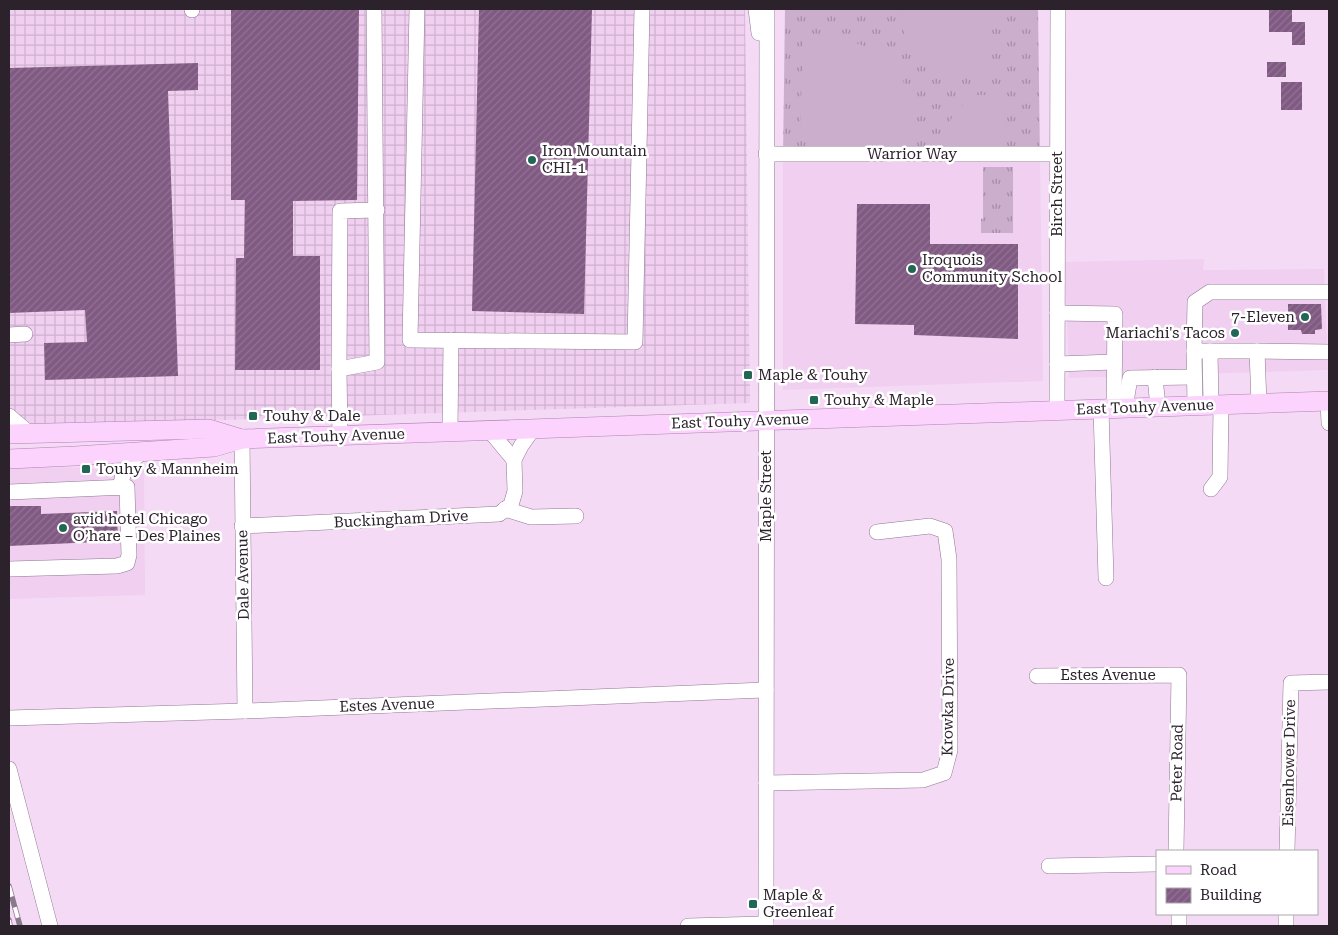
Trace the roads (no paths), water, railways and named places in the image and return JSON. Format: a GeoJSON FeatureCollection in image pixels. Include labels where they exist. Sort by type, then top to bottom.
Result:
{"type":"FeatureCollection","features":[{"type":"Feature","properties":{"kind":"main road","name":"East Touhy Avenue"},"geometry":{"type":"LineString","coordinates":[[9,458],[141,453],[214,447],[242,439],[1329,401]]}},
{"type":"Feature","properties":{"kind":"main road","name":"East Touhy Avenue"},"geometry":{"type":"LineString","coordinates":[[9,434],[209,429],[242,439]]}},
{"type":"Feature","properties":{"kind":"street"},"geometry":{"type":"LineString","coordinates":[[339,369],[377,362],[374,9]]}},
{"type":"Feature","properties":{"kind":"street"},"geometry":{"type":"LineString","coordinates":[[417,9],[410,340],[635,342],[642,9]]}},
{"type":"Feature","properties":{"kind":"street","name":"Maple Street"},"geometry":{"type":"LineString","coordinates":[[756,9],[766,67]]}},
{"type":"Feature","properties":{"kind":"street","name":"Maple Street"},"geometry":{"type":"LineString","coordinates":[[766,925],[766,67],[768,9]]}},
{"type":"Feature","properties":{"kind":"street","name":"Birch Street"},"geometry":{"type":"LineString","coordinates":[[1057,410],[1058,9]]}},
{"type":"Feature","properties":{"kind":"street","name":"Warrior Way"},"geometry":{"type":"LineString","coordinates":[[766,154],[1057,154]]}},
{"type":"Feature","properties":{"kind":"street"},"geometry":{"type":"LineString","coordinates":[[340,436],[340,211],[377,210]]}},
{"type":"Feature","properties":{"kind":"street"},"geometry":{"type":"LineString","coordinates":[[1209,405],[1194,377],[1195,302],[1210,292],[1329,292]]}},
{"type":"Feature","properties":{"kind":"street"},"geometry":{"type":"LineString","coordinates":[[1057,313],[1115,314],[1106,578]]}},
{"type":"Feature","properties":{"kind":"street"},"geometry":{"type":"LineString","coordinates":[[9,335],[25,334]]}},
{"type":"Feature","properties":{"kind":"street"},"geometry":{"type":"LineString","coordinates":[[450,432],[451,340]]}},
{"type":"Feature","properties":{"kind":"street"},"geometry":{"type":"LineString","coordinates":[[1194,351],[1329,352]]}},
{"type":"Feature","properties":{"kind":"street"},"geometry":{"type":"LineString","coordinates":[[1210,352],[1209,405],[1220,477],[1211,489]]}},
{"type":"Feature","properties":{"kind":"street"},"geometry":{"type":"LineString","coordinates":[[1258,352],[1259,403]]}},
{"type":"Feature","properties":{"kind":"street"},"geometry":{"type":"LineString","coordinates":[[1057,364],[1114,362]]}},
{"type":"Feature","properties":{"kind":"street"},"geometry":{"type":"LineString","coordinates":[[1155,377],[1158,407]]}},
{"type":"Feature","properties":{"kind":"street"},"geometry":{"type":"LineString","coordinates":[[1113,408],[1130,378],[1194,377]]}},
{"type":"Feature","properties":{"kind":"street"},"geometry":{"type":"LineString","coordinates":[[1329,401],[1329,423]]}},
{"type":"Feature","properties":{"kind":"street"},"geometry":{"type":"LineString","coordinates":[[9,416],[30,433]]}},
{"type":"Feature","properties":{"kind":"street"},"geometry":{"type":"LineString","coordinates":[[505,509],[511,505],[515,491],[514,460],[533,429]]}},
{"type":"Feature","properties":{"kind":"street"},"geometry":{"type":"LineString","coordinates":[[490,431],[514,460]]}},
{"type":"Feature","properties":{"kind":"street","name":"Dale Avenue"},"geometry":{"type":"LineString","coordinates":[[242,439],[245,711]]}},
{"type":"Feature","properties":{"kind":"street"},"geometry":{"type":"LineString","coordinates":[[122,483],[128,464],[141,453]]}},
{"type":"Feature","properties":{"kind":"street"},"geometry":{"type":"LineString","coordinates":[[9,569],[117,566],[127,563],[129,556],[127,487],[122,483],[110,459],[101,455]]}},
{"type":"Feature","properties":{"kind":"street"},"geometry":{"type":"LineString","coordinates":[[9,492],[122,483]]}},
{"type":"Feature","properties":{"kind":"street"},"geometry":{"type":"LineString","coordinates":[[505,509],[531,517],[576,516]]}},
{"type":"Feature","properties":{"kind":"street","name":"Buckingham Drive"},"geometry":{"type":"LineString","coordinates":[[242,526],[499,514],[505,509]]}},
{"type":"Feature","properties":{"kind":"street","name":"Krowka Drive"},"geometry":{"type":"LineString","coordinates":[[766,783],[923,780],[944,773],[950,750],[949,559],[945,531],[930,526],[877,532]]}},
{"type":"Feature","properties":{"kind":"street","name":"Estes Avenue"},"geometry":{"type":"LineString","coordinates":[[1037,676],[1179,675]]}},
{"type":"Feature","properties":{"kind":"street","name":"Peter Road"},"geometry":{"type":"LineString","coordinates":[[1176,850],[1179,675]]}},
{"type":"Feature","properties":{"kind":"street","name":"Eisenhower Drive"},"geometry":{"type":"LineString","coordinates":[[1287,850],[1291,683],[1329,682]]}},
{"type":"Feature","properties":{"kind":"street","name":"Estes Avenue"},"geometry":{"type":"LineString","coordinates":[[9,718],[245,711],[766,690]]}},
{"type":"Feature","properties":{"kind":"street"},"geometry":{"type":"LineString","coordinates":[[9,769],[50,926]]}},
{"type":"Feature","properties":{"kind":"street"},"geometry":{"type":"LineString","coordinates":[[1049,866],[1156,864]]}},
{"type":"Feature","properties":{"kind":"street"},"geometry":{"type":"LineString","coordinates":[[688,926],[766,925]]}},
{"type":"Feature","properties":{"kind":"railway"},"geometry":{"type":"LineString","coordinates":[[9,886],[20,926]]}},
{"type":"Feature","properties":{"kind":"railway"},"geometry":{"type":"LineString","coordinates":[[9,920],[10,926]]}},
{"type":"Feature","properties":{"kind":"place","name":"Iron Mountain CHI-1"},"geometry":{"type":"Point","coordinates":[532,160]}},
{"type":"Feature","properties":{"kind":"place","name":"Iroquois Community School"},"geometry":{"type":"Point","coordinates":[912,269]}},
{"type":"Feature","properties":{"kind":"place","name":"7-Eleven"},"geometry":{"type":"Point","coordinates":[1305,317]}},
{"type":"Feature","properties":{"kind":"place","name":"Mariachi's Tacos"},"geometry":{"type":"Point","coordinates":[1235,333]}},
{"type":"Feature","properties":{"kind":"place","name":"Maple & Touhy"},"geometry":{"type":"Point","coordinates":[748,375]}},
{"type":"Feature","properties":{"kind":"place","name":"Touhy & Maple"},"geometry":{"type":"Point","coordinates":[814,400]}},
{"type":"Feature","properties":{"kind":"place","name":"Touhy & Dale"},"geometry":{"type":"Point","coordinates":[253,416]}},
{"type":"Feature","properties":{"kind":"place","name":"Touhy & Mannheim"},"geometry":{"type":"Point","coordinates":[86,469]}},
{"type":"Feature","properties":{"kind":"place","name":"avid hotel Chicago O’hare – Des Plaines"},"geometry":{"type":"Point","coordinates":[63,528]}},
{"type":"Feature","properties":{"kind":"place","name":"Maple & Greenleaf"},"geometry":{"type":"Point","coordinates":[753,904]}}]}
